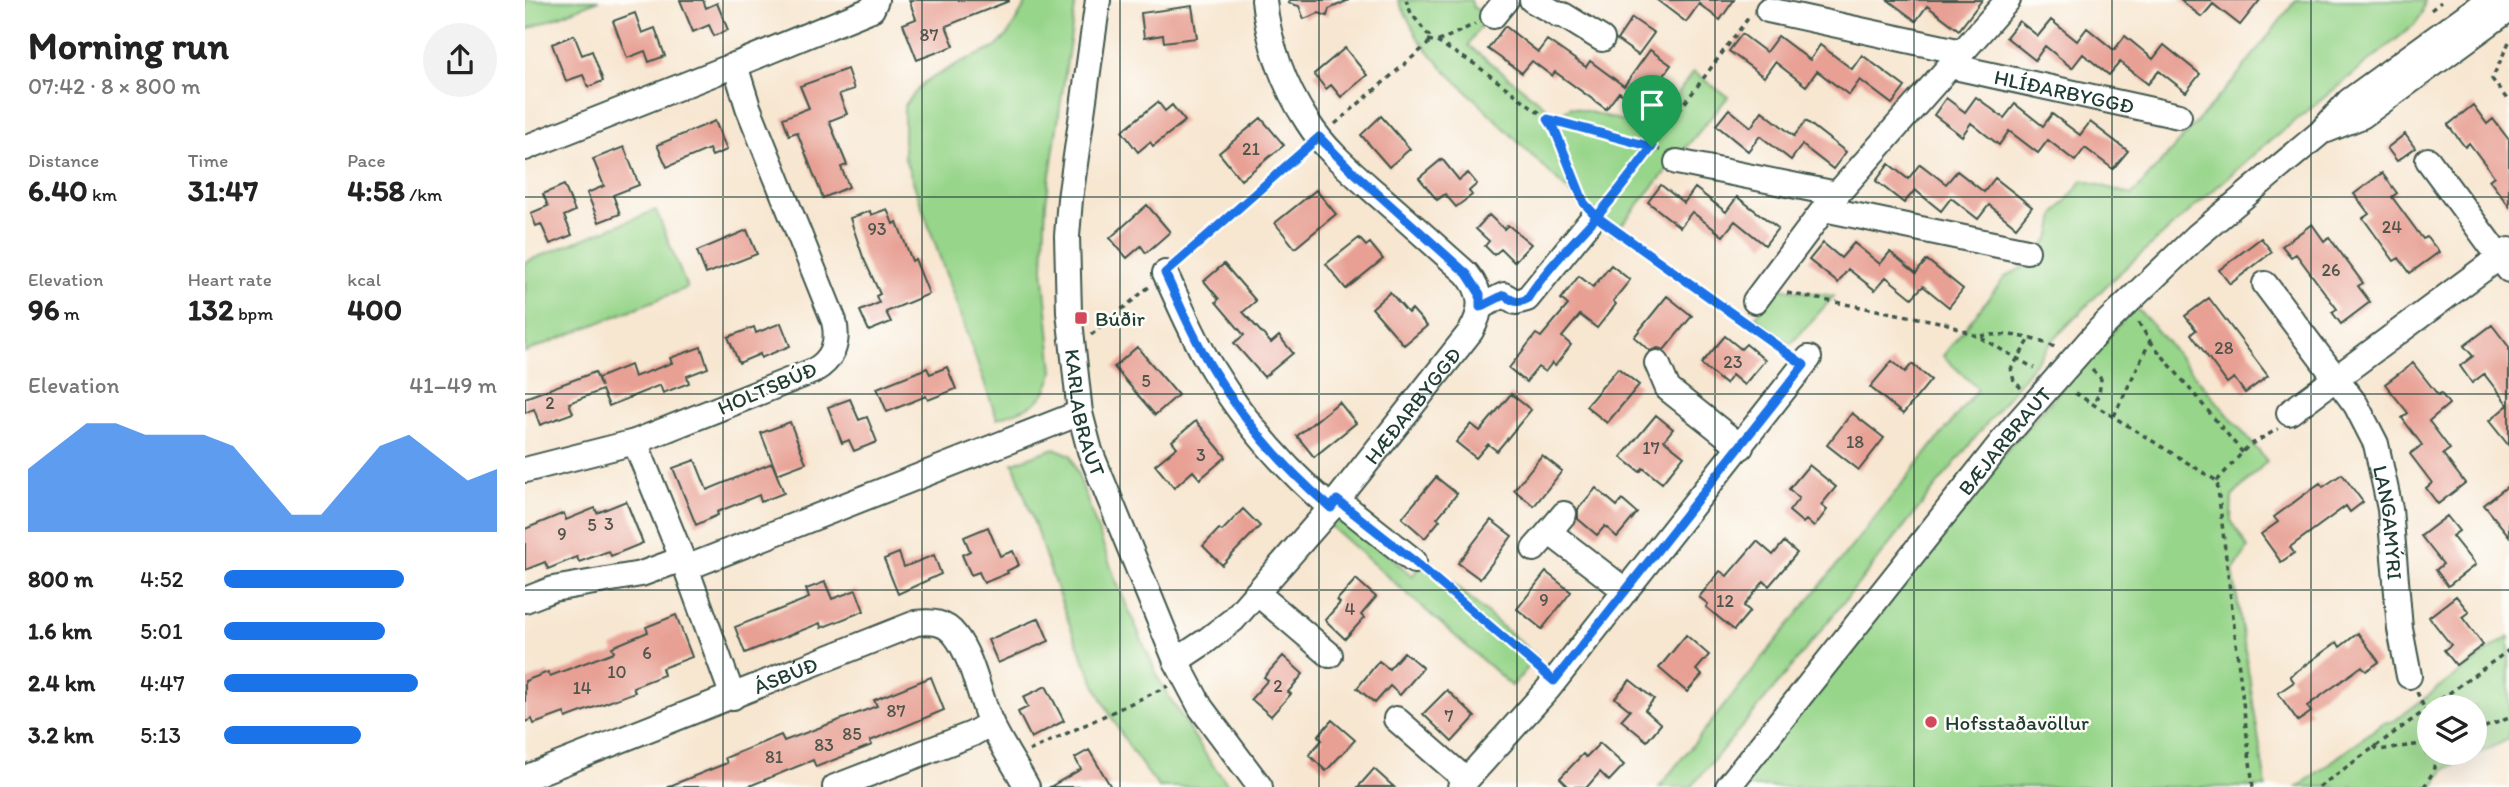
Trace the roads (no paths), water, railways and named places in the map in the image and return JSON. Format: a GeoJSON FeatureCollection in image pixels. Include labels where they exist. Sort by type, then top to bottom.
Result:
{"type":"FeatureCollection","features":[{"type":"Feature","properties":{"kind":"street"},"geometry":{"type":"LineString","coordinates":[[525,148],[872,9],[876,0]]}},
{"type":"Feature","properties":{"kind":"street","name":"KARLABRAUT"},"geometry":{"type":"LineString","coordinates":[[1098,0],[1067,236],[1069,312],[1080,413],[1090,451],[1176,661],[1201,708],[1260,787]]}},
{"type":"Feature","properties":{"kind":"street"},"geometry":{"type":"LineString","coordinates":[[1264,0],[1279,65],[1295,102],[1319,137],[1349,168],[1467,274],[1480,294],[1480,307],[1504,295],[1516,302],[1527,299],[1594,218]]}},
{"type":"Feature","properties":{"kind":"street"},"geometry":{"type":"LineString","coordinates":[[1532,0],[1602,39]]}},
{"type":"Feature","properties":{"kind":"street"},"geometry":{"type":"LineString","coordinates":[[1755,301],[1831,201],[2008,0]]}},
{"type":"Feature","properties":{"kind":"street","name":"BÆJARBRAUT"},"geometry":{"type":"LineString","coordinates":[[1728,787],[2004,440],[2078,352],[2144,285],[2197,236],[2320,133],[2349,101],[2481,9],[2509,9]]}},
{"type":"Feature","properties":{"kind":"street","name":"HLÍÐARBYGGÐ"},"geometry":{"type":"LineString","coordinates":[[1760,12],[2179,116]]}},
{"type":"Feature","properties":{"kind":"street","name":"HOLTSBÚÐ"},"geometry":{"type":"LineString","coordinates":[[525,470],[635,442],[813,371],[827,361],[837,339],[834,321],[748,107],[735,65]]}},
{"type":"Feature","properties":{"kind":"street"},"geometry":{"type":"LineString","coordinates":[[2289,413],[2506,259],[2428,160]]}},
{"type":"Feature","properties":{"kind":"street"},"geometry":{"type":"LineString","coordinates":[[1677,162],[2027,251]]}},
{"type":"Feature","properties":{"kind":"street"},"geometry":{"type":"LineString","coordinates":[[1165,273],[1207,360],[1237,407],[1273,453],[1302,483],[1414,561]]}},
{"type":"Feature","properties":{"kind":"street","name":"LANGAMÝRI"},"geometry":{"type":"LineString","coordinates":[[2265,284],[2356,405],[2376,444],[2391,509],[2400,629],[2409,676]]}},
{"type":"Feature","properties":{"kind":"street","name":"HÆÐARBYGGÐ"},"geometry":{"type":"LineString","coordinates":[[1176,661],[1233,620],[1334,504],[1471,331],[1477,321],[1480,307]]}},
{"type":"Feature","properties":{"kind":"street"},"geometry":{"type":"LineString","coordinates":[[1396,719],[1463,784],[1554,681],[1806,362]]}},
{"type":"Feature","properties":{"kind":"street"},"geometry":{"type":"LineString","coordinates":[[1657,363],[1668,389],[1741,447]]}},
{"type":"Feature","properties":{"kind":"street"},"geometry":{"type":"LineString","coordinates":[[525,600],[553,589],[684,564],[1080,413]]}},
{"type":"Feature","properties":{"kind":"street"},"geometry":{"type":"LineString","coordinates":[[635,442],[733,697]]}},
{"type":"Feature","properties":{"kind":"street"},"geometry":{"type":"LineString","coordinates":[[1549,531],[1626,591]]}},
{"type":"Feature","properties":{"kind":"street"},"geometry":{"type":"LineString","coordinates":[[1257,593],[1330,655]]}},
{"type":"Feature","properties":{"kind":"street","name":"ÁSBÚÐ"},"geometry":{"type":"LineString","coordinates":[[525,778],[916,623],[939,622],[956,635],[991,723],[1027,787]]}},
{"type":"Feature","properties":{"kind":"street"},"geometry":{"type":"LineString","coordinates":[[835,787],[972,734],[991,723]]}},
{"type":"Feature","properties":{"kind":"place","name":"Búðir"},"geometry":{"type":"Point","coordinates":[1081,318]}},
{"type":"Feature","properties":{"kind":"place","name":"Hofsstaðavöllur"},"geometry":{"type":"Point","coordinates":[1931,722]}}]}
